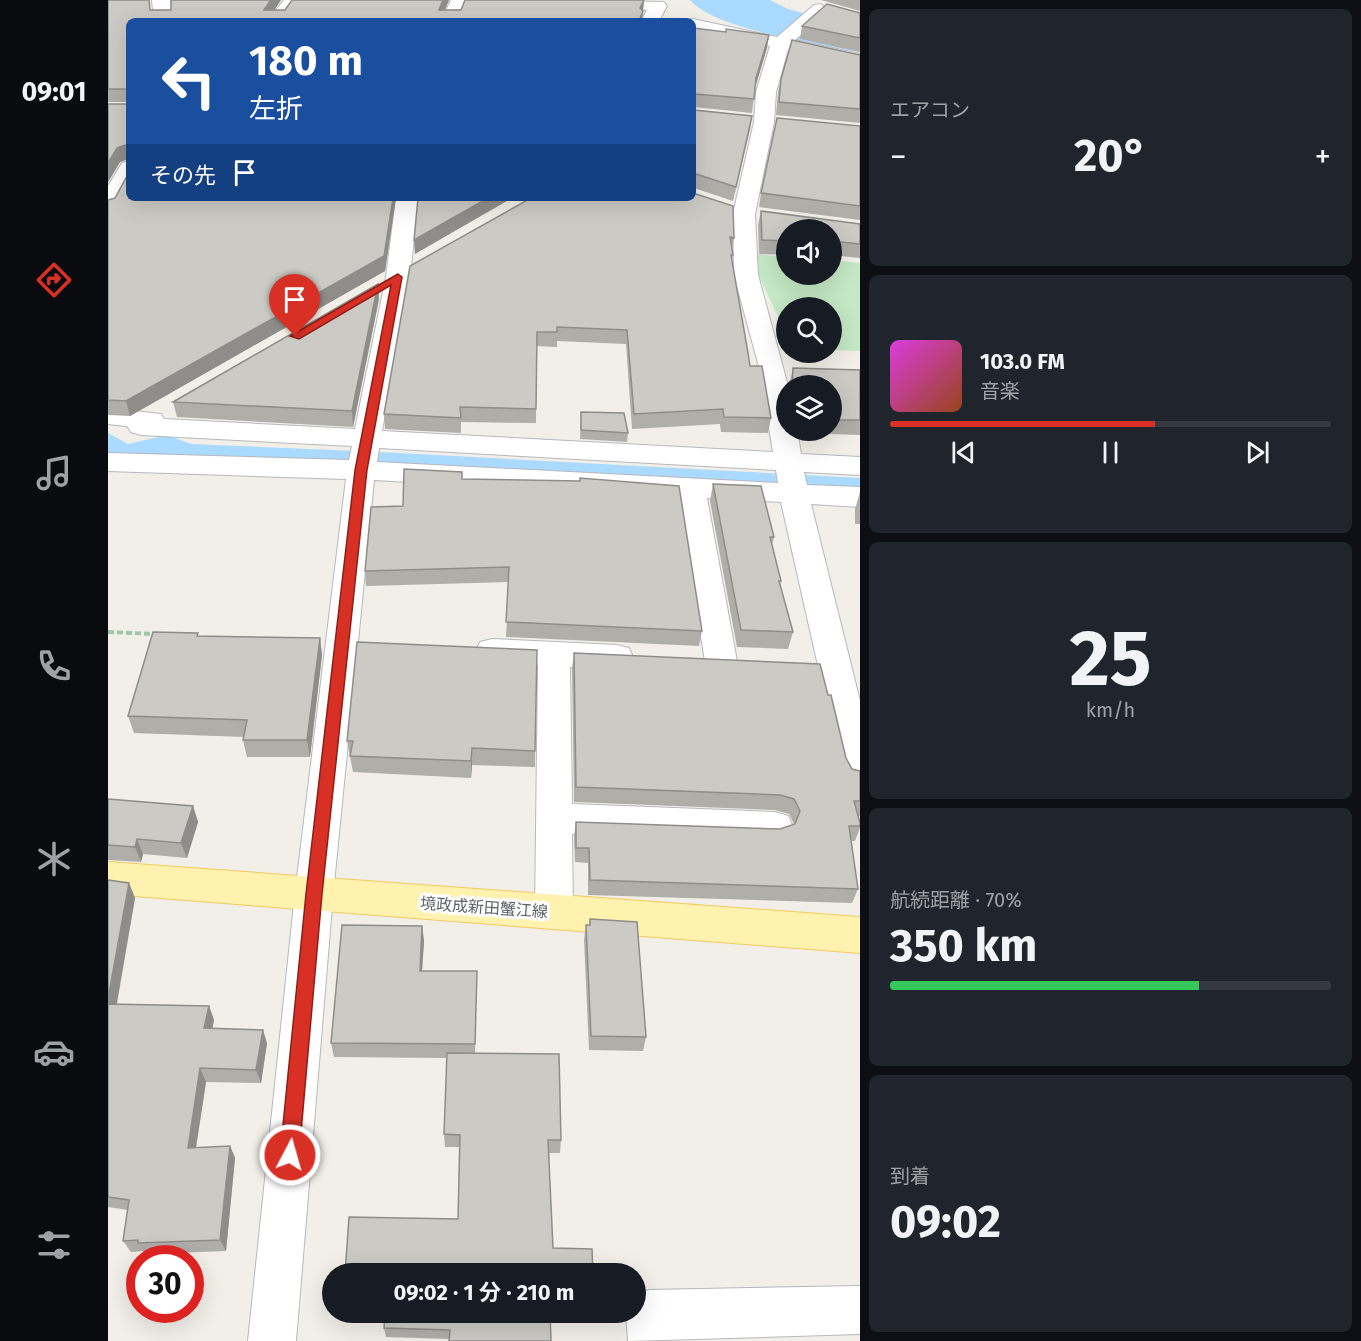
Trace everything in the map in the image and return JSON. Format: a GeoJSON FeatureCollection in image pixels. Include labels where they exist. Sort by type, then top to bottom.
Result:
{"type":"FeatureCollection","features":[{"type":"Feature","properties":{"kind":"main road","name":"境政成新田蟹江線"},"geometry":{"type":"LineString","coordinates":[[108,878],[860,935]]}},
{"type":"Feature","properties":{"kind":"street"},"geometry":{"type":"LineString","coordinates":[[161,0],[163,18]]}},
{"type":"Feature","properties":{"kind":"street"},"geometry":{"type":"LineString","coordinates":[[278,18],[293,0]]}},
{"type":"Feature","properties":{"kind":"street"},"geometry":{"type":"LineString","coordinates":[[451,18],[460,0]]}},
{"type":"Feature","properties":{"kind":"street"},"geometry":{"type":"LineString","coordinates":[[590,0],[658,6],[688,18]]}},
{"type":"Feature","properties":{"kind":"street"},"geometry":{"type":"LineString","coordinates":[[823,9],[782,42],[766,92],[764,122],[745,212],[746,275],[772,367],[792,478],[860,772]]}},
{"type":"Feature","properties":{"kind":"street"},"geometry":{"type":"LineString","coordinates":[[696,20],[860,60]]}},
{"type":"Feature","properties":{"kind":"street"},"geometry":{"type":"LineString","coordinates":[[740,120],[785,124]]}},
{"type":"Feature","properties":{"kind":"street"},"geometry":{"type":"LineString","coordinates":[[108,206],[126,173]]}},
{"type":"Feature","properties":{"kind":"street"},"geometry":{"type":"LineString","coordinates":[[272,1341],[314,894],[354,645],[365,454],[407,271],[406,201]]}},
{"type":"Feature","properties":{"kind":"street"},"geometry":{"type":"LineString","coordinates":[[367,295],[407,271]]}},
{"type":"Feature","properties":{"kind":"street"},"geometry":{"type":"LineString","coordinates":[[127,428],[182,402]]}},
{"type":"Feature","properties":{"kind":"street"},"geometry":{"type":"LineString","coordinates":[[127,428],[691,489],[792,478],[860,466]]}},
{"type":"Feature","properties":{"kind":"street"},"geometry":{"type":"LineString","coordinates":[[108,462],[365,454],[792,478],[860,497]]}},
{"type":"Feature","properties":{"kind":"street"},"geometry":{"type":"LineString","coordinates":[[691,489],[720,661]]}},
{"type":"Feature","properties":{"kind":"street"},"geometry":{"type":"LineString","coordinates":[[460,650],[649,658]]}},
{"type":"Feature","properties":{"kind":"street"},"geometry":{"type":"LineString","coordinates":[[554,654],[554,912]]}},
{"type":"Feature","properties":{"kind":"street"},"geometry":{"type":"LineString","coordinates":[[685,660],[755,663]]}},
{"type":"Feature","properties":{"kind":"street"},"geometry":{"type":"LineString","coordinates":[[801,665],[835,666]]}},
{"type":"Feature","properties":{"kind":"street"},"geometry":{"type":"LineString","coordinates":[[554,818],[775,827]]}},
{"type":"Feature","properties":{"kind":"street"},"geometry":{"type":"LineString","coordinates":[[652,1341],[649,1314],[860,1310]]}},
{"type":"Feature","properties":{"kind":"path"},"geometry":{"type":"LineString","coordinates":[[108,632],[166,635]]}},
{"type":"Feature","properties":{"kind":"green space"},"geometry":{"type":"Polygon","coordinates":[[[755,254],[776,256],[776,285],[842,285],[842,261],[860,263],[860,351],[842,350],[842,297],[776,297],[776,313],[759,276],[755,254]]]}},
{"type":"Feature","properties":{"kind":"water"},"geometry":{"type":"Polygon","coordinates":[[[690,0],[770,0],[788,9],[860,28],[860,52],[744,28],[703,11],[690,0]]]}},
{"type":"Feature","properties":{"kind":"water"},"geometry":{"type":"Polygon","coordinates":[[[108,433],[128,444],[167,435],[191,444],[860,478],[860,490],[343,460],[108,460],[108,433]]]}},
{"type":"Feature","properties":{"kind":"building"},"geometry":{"type":"Polygon","coordinates":[[[108,0],[149,0],[150,10],[171,10],[171,0],[271,0],[264,10],[285,10],[292,0],[443,0],[439,10],[461,10],[465,0],[644,0],[640,8],[643,11],[640,18],[126,18],[126,89],[108,89],[108,0]]]}},
{"type":"Feature","properties":{"kind":"building"},"geometry":{"type":"Polygon","coordinates":[[[827,4],[860,13],[860,38],[802,26],[827,4]]]}},
{"type":"Feature","properties":{"kind":"building"},"geometry":{"type":"Polygon","coordinates":[[[696,28],[726,32],[726,29],[769,35],[756,78],[754,99],[696,94],[696,28]]]}},
{"type":"Feature","properties":{"kind":"building"},"geometry":{"type":"Polygon","coordinates":[[[792,40],[860,55],[860,109],[779,102],[781,79],[792,40]]]}},
{"type":"Feature","properties":{"kind":"building"},"geometry":{"type":"Polygon","coordinates":[[[108,104],[126,104],[126,146],[117,148],[108,163],[108,104]]]}},
{"type":"Feature","properties":{"kind":"building"},"geometry":{"type":"Polygon","coordinates":[[[696,110],[752,116],[736,187],[696,174],[696,110]]]}},
{"type":"Feature","properties":{"kind":"building"},"geometry":{"type":"Polygon","coordinates":[[[777,118],[860,126],[860,206],[761,193],[777,118]]]}},
{"type":"Feature","properties":{"kind":"building"},"geometry":{"type":"Polygon","coordinates":[[[126,178],[126,201],[393,201],[384,256],[126,401],[108,400],[108,200],[115,198],[126,178]]]}},
{"type":"Feature","properties":{"kind":"building"},"geometry":{"type":"Polygon","coordinates":[[[696,194],[733,206],[734,238],[730,237],[733,255],[731,255],[750,366],[762,366],[771,418],[724,417],[723,409],[634,414],[627,330],[557,327],[557,332],[537,332],[536,409],[460,407],[461,418],[384,414],[410,266],[526,201],[696,201],[696,194]]]}},
{"type":"Feature","properties":{"kind":"building"},"geometry":{"type":"Polygon","coordinates":[[[418,201],[483,201],[414,240],[418,201]]]}},
{"type":"Feature","properties":{"kind":"building"},"geometry":{"type":"Polygon","coordinates":[[[761,211],[822,219],[776,219],[776,241],[762,240],[761,211]]]}},
{"type":"Feature","properties":{"kind":"building"},"geometry":{"type":"Polygon","coordinates":[[[842,222],[860,224],[860,244],[842,242],[842,222]]]}},
{"type":"Feature","properties":{"kind":"building"},"geometry":{"type":"Polygon","coordinates":[[[378,284],[352,411],[173,402],[378,284]]]}},
{"type":"Feature","properties":{"kind":"building"},"geometry":{"type":"Polygon","coordinates":[[[793,368],[860,370],[860,420],[842,420],[842,375],[793,375],[793,368]]]}},
{"type":"Feature","properties":{"kind":"building"},"geometry":{"type":"Polygon","coordinates":[[[581,412],[624,413],[628,433],[581,430],[581,412]]]}},
{"type":"Feature","properties":{"kind":"building"},"geometry":{"type":"Polygon","coordinates":[[[404,469],[462,472],[462,479],[580,481],[580,478],[679,486],[702,631],[506,622],[509,567],[365,571],[371,507],[403,506],[404,469]]]}},
{"type":"Feature","properties":{"kind":"building"},"geometry":{"type":"Polygon","coordinates":[[[713,484],[761,486],[774,537],[770,537],[781,581],[779,581],[793,632],[741,630],[713,484]]]}},
{"type":"Feature","properties":{"kind":"building"},"geometry":{"type":"Polygon","coordinates":[[[153,632],[198,633],[197,636],[320,638],[307,740],[243,740],[247,720],[128,716],[153,632]]]}},
{"type":"Feature","properties":{"kind":"building"},"geometry":{"type":"Polygon","coordinates":[[[357,642],[537,650],[535,751],[472,748],[471,761],[350,756],[353,741],[347,741],[357,642]]]}},
{"type":"Feature","properties":{"kind":"building"},"geometry":{"type":"Polygon","coordinates":[[[574,653],[820,664],[828,695],[831,695],[846,758],[852,769],[860,771],[860,801],[854,801],[860,826],[849,826],[858,889],[590,880],[589,848],[576,848],[576,822],[780,829],[795,824],[800,811],[794,799],[780,795],[576,787],[574,653]]]}},
{"type":"Feature","properties":{"kind":"building"},"geometry":{"type":"Polygon","coordinates":[[[108,799],[193,806],[181,843],[137,839],[135,847],[108,845],[108,799]]]}},
{"type":"Feature","properties":{"kind":"building"},"geometry":{"type":"Polygon","coordinates":[[[108,880],[129,883],[108,999],[108,880]]]}},
{"type":"Feature","properties":{"kind":"building"},"geometry":{"type":"Polygon","coordinates":[[[590,919],[637,922],[646,1037],[591,1036],[586,925],[590,925],[590,919]]]}},
{"type":"Feature","properties":{"kind":"building"},"geometry":{"type":"Polygon","coordinates":[[[342,925],[422,926],[420,971],[477,971],[475,1044],[331,1043],[342,925]]]}},
{"type":"Feature","properties":{"kind":"building"},"geometry":{"type":"Polygon","coordinates":[[[108,1004],[209,1006],[204,1028],[263,1030],[256,1070],[200,1068],[188,1148],[230,1146],[220,1240],[138,1243],[138,1240],[123,1241],[129,1200],[108,1197],[108,1004]]]}},
{"type":"Feature","properties":{"kind":"building"},"geometry":{"type":"Polygon","coordinates":[[[447,1053],[559,1054],[561,1140],[548,1140],[553,1248],[592,1249],[593,1263],[346,1263],[349,1217],[458,1219],[460,1135],[444,1134],[447,1053]]]}},
{"type":"Feature","properties":{"kind":"building"},"geometry":{"type":"Polygon","coordinates":[[[384,1323],[550,1323],[551,1341],[449,1341],[450,1330],[384,1328],[384,1323]]]}},
{"type":"Feature","properties":{"kind":"route"},"geometry":{"type":"LineString","coordinates":[[290,1155],[314,894],[361,470],[398,277],[295,336]]}}]}
